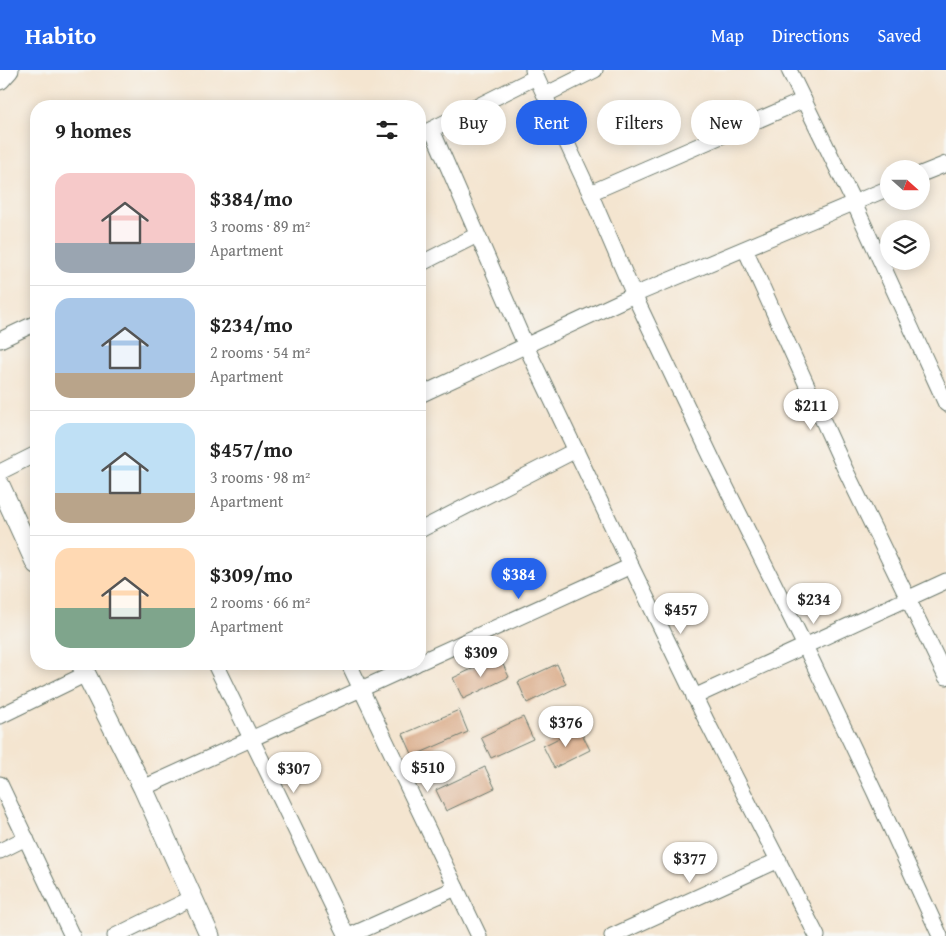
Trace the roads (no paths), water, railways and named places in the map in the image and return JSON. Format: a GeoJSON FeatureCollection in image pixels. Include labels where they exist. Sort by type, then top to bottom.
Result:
{"type":"FeatureCollection","features":[{"type":"Feature","properties":{"kind":"street"},"geometry":{"type":"LineString","coordinates":[[0,80],[9,70]]}},
{"type":"Feature","properties":{"kind":"street"},"geometry":{"type":"LineString","coordinates":[[545,94],[595,70]]}},
{"type":"Feature","properties":{"kind":"street"},"geometry":{"type":"LineString","coordinates":[[790,70],[854,203],[946,404]]}},
{"type":"Feature","properties":{"kind":"street"},"geometry":{"type":"LineString","coordinates":[[817,936],[694,697],[525,344],[478,235],[426,132],[535,73],[634,295],[875,793],[937,932]]}},
{"type":"Feature","properties":{"kind":"street"},"geometry":{"type":"LineString","coordinates":[[590,193],[804,100]]}},
{"type":"Feature","properties":{"kind":"street"},"geometry":{"type":"LineString","coordinates":[[930,170],[946,164]]}},
{"type":"Feature","properties":{"kind":"street"},"geometry":{"type":"LineString","coordinates":[[426,391],[634,295],[880,192]]}},
{"type":"Feature","properties":{"kind":"street"},"geometry":{"type":"LineString","coordinates":[[426,261],[478,235]]}},
{"type":"Feature","properties":{"kind":"street"},"geometry":{"type":"LineString","coordinates":[[745,249],[844,467],[946,677]]}},
{"type":"Feature","properties":{"kind":"street"},"geometry":{"type":"LineString","coordinates":[[0,340],[30,326]]}},
{"type":"Feature","properties":{"kind":"street"},"geometry":{"type":"LineString","coordinates":[[426,527],[576,450]]}},
{"type":"Feature","properties":{"kind":"street"},"geometry":{"type":"LineString","coordinates":[[0,472],[30,457]]}},
{"type":"Feature","properties":{"kind":"street"},"geometry":{"type":"LineString","coordinates":[[0,485],[30,551]]}},
{"type":"Feature","properties":{"kind":"street"},"geometry":{"type":"LineString","coordinates":[[426,659],[631,566]]}},
{"type":"Feature","properties":{"kind":"street"},"geometry":{"type":"LineString","coordinates":[[694,697],[946,581]]}},
{"type":"Feature","properties":{"kind":"street"},"geometry":{"type":"LineString","coordinates":[[0,716],[82,670]]}},
{"type":"Feature","properties":{"kind":"street"},"geometry":{"type":"LineString","coordinates":[[85,670],[144,788],[210,936]]}},
{"type":"Feature","properties":{"kind":"street"},"geometry":{"type":"LineString","coordinates":[[218,670],[348,936],[456,888]]}},
{"type":"Feature","properties":{"kind":"street"},"geometry":{"type":"LineString","coordinates":[[352,670],[479,936]]}},
{"type":"Feature","properties":{"kind":"street"},"geometry":{"type":"LineString","coordinates":[[144,788],[403,670]]}},
{"type":"Feature","properties":{"kind":"street"},"geometry":{"type":"LineString","coordinates":[[0,784],[72,936]]}},
{"type":"Feature","properties":{"kind":"street"},"geometry":{"type":"LineString","coordinates":[[0,851],[26,838]]}},
{"type":"Feature","properties":{"kind":"street"},"geometry":{"type":"LineString","coordinates":[[612,936],[779,860]]}},
{"type":"Feature","properties":{"kind":"street"},"geometry":{"type":"LineString","coordinates":[[115,936],[192,898]]}}]}
